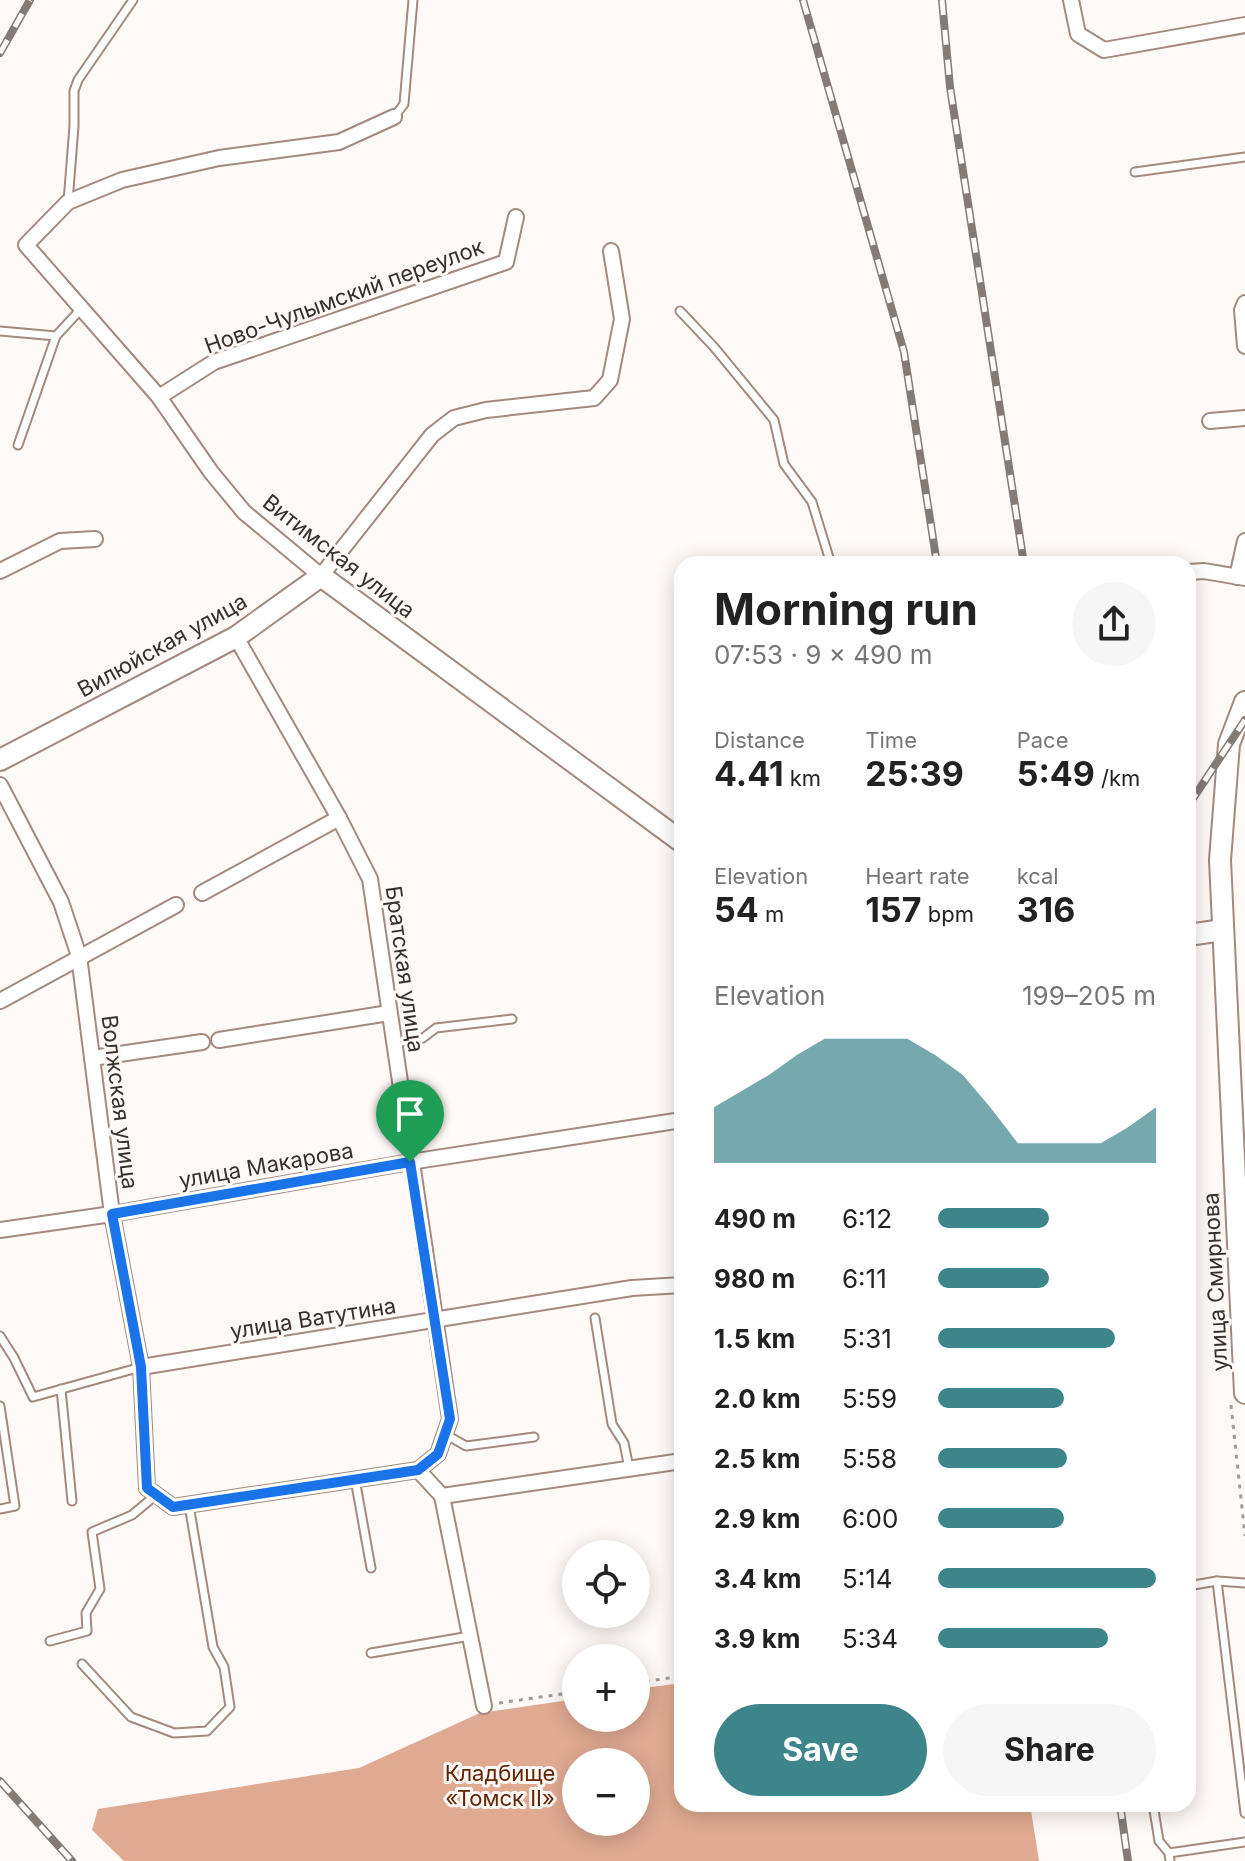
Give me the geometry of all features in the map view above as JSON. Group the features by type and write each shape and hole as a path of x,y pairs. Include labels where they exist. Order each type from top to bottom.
{"street":[{"path":"1071,0 1078,34 1104,50 1245,25"},
{"path":"68,202 122,180 219,158 339,142 394,117"},
{"name":"Витимская улица","path":"68,202 26,245 159,397 211,472 244,512 321,576 674,836"},
{"name":"Ново-Чулымский переулок","path":"159,397 214,362 506,262 516,217"},
{"name":"Вилюйская улица","path":"4,751 236,637 321,576 432,435 454,418 486,410 594,398 610,380 622,319 611,251"},
{"path":"1245,303 1242,310 1245,346"},
{"path":"1210,421 1245,418"},
{"path":"0,571 60,541 95,539"},
{"path":"1196,573 1241,577 1245,541"},
{"name":"Братская улица","path":"236,637 339,818 370,879 450,1419 445,1434"},
{"name":"улица Смирнова","path":"1245,702 1240,723 1229,744 1220,860 1230,1016 1245,1393"},
{"name":"Волжская улица","path":"0,785 61,902 79,958 112,1214 141,1367 152,1491"},
{"path":"202,893 339,818"},
{"path":"0,1001 176,905"},
{"path":"1196,934 1223,930"},
{"path":"219,1040 389,1013"},
{"path":"92,1058 202,1042"},
{"name":"улица Макарова","path":"0,1230 674,1121"},
{"name":"улица Ватутина","path":"141,1367 632,1288 674,1285"},
{"path":"152,1491 173,1507 418,1470 438,1454 445,1434"},
{"path":"442,1496 674,1462"},
{"path":"418,1470 442,1496 484,1706"}],"lane":[{"path":"68,202 74,91 78,80 133,0"},
{"path":"394,117 404,104 413,0"},
{"path":"1135,172 1245,157"},
{"path":"18,445 56,336 81,309"},
{"path":"680,311 774,420 784,464 812,502 829,556"},
{"path":"0,331 56,336"},
{"path":"393,1044 423,1038 436,1028 512,1019"},
{"path":"595,1318 612,1424 624,1443 629,1468"},
{"path":"0,1336 33,1397 141,1367"},
{"path":"61,1389 72,1501"},
{"path":"0,1406 15,1506 0,1509"},
{"path":"445,1434 466,1446 534,1437"},
{"path":"355,1479 371,1568"},
{"path":"50,1641 87,1631 86,1613 100,1589 92,1532 132,1515 152,1491"},
{"path":"82,1664 131,1717 174,1733 207,1731 230,1707 224,1667 213,1647 189,1505"},
{"path":"1196,1585 1217,1581 1245,1583"},
{"path":"1217,1581 1245,1813"},
{"path":"371,1653 470,1636"},
{"path":"1154,1812 1159,1841 1169,1857 1245,1842"}],"path":[{"path":"650,1681 674,1677"},
{"path":"484,1706 562,1694"}],"green space":[{"name":"Кладбище «Томск II»","path":"674,1684 674,1812 1031,1812 1039,1861 124,1861 92,1830 98,1809 359,1768 480,1713 562,1701 562,1732 650,1732 650,1687"}],"railway":[{"path":"0,53 30,0"},
{"path":"803,0 904,352 936,556"},
{"path":"942,0 950,87 1023,556"},
{"path":"1196,794 1245,720"},
{"path":"0,1781 72,1861"},
{"path":"1121,1812 1128,1861"}],"route":[{"path":"410,1162 450,1419 438,1454 418,1470 173,1507 147,1488 141,1367 112,1214 410,1162"}]}
